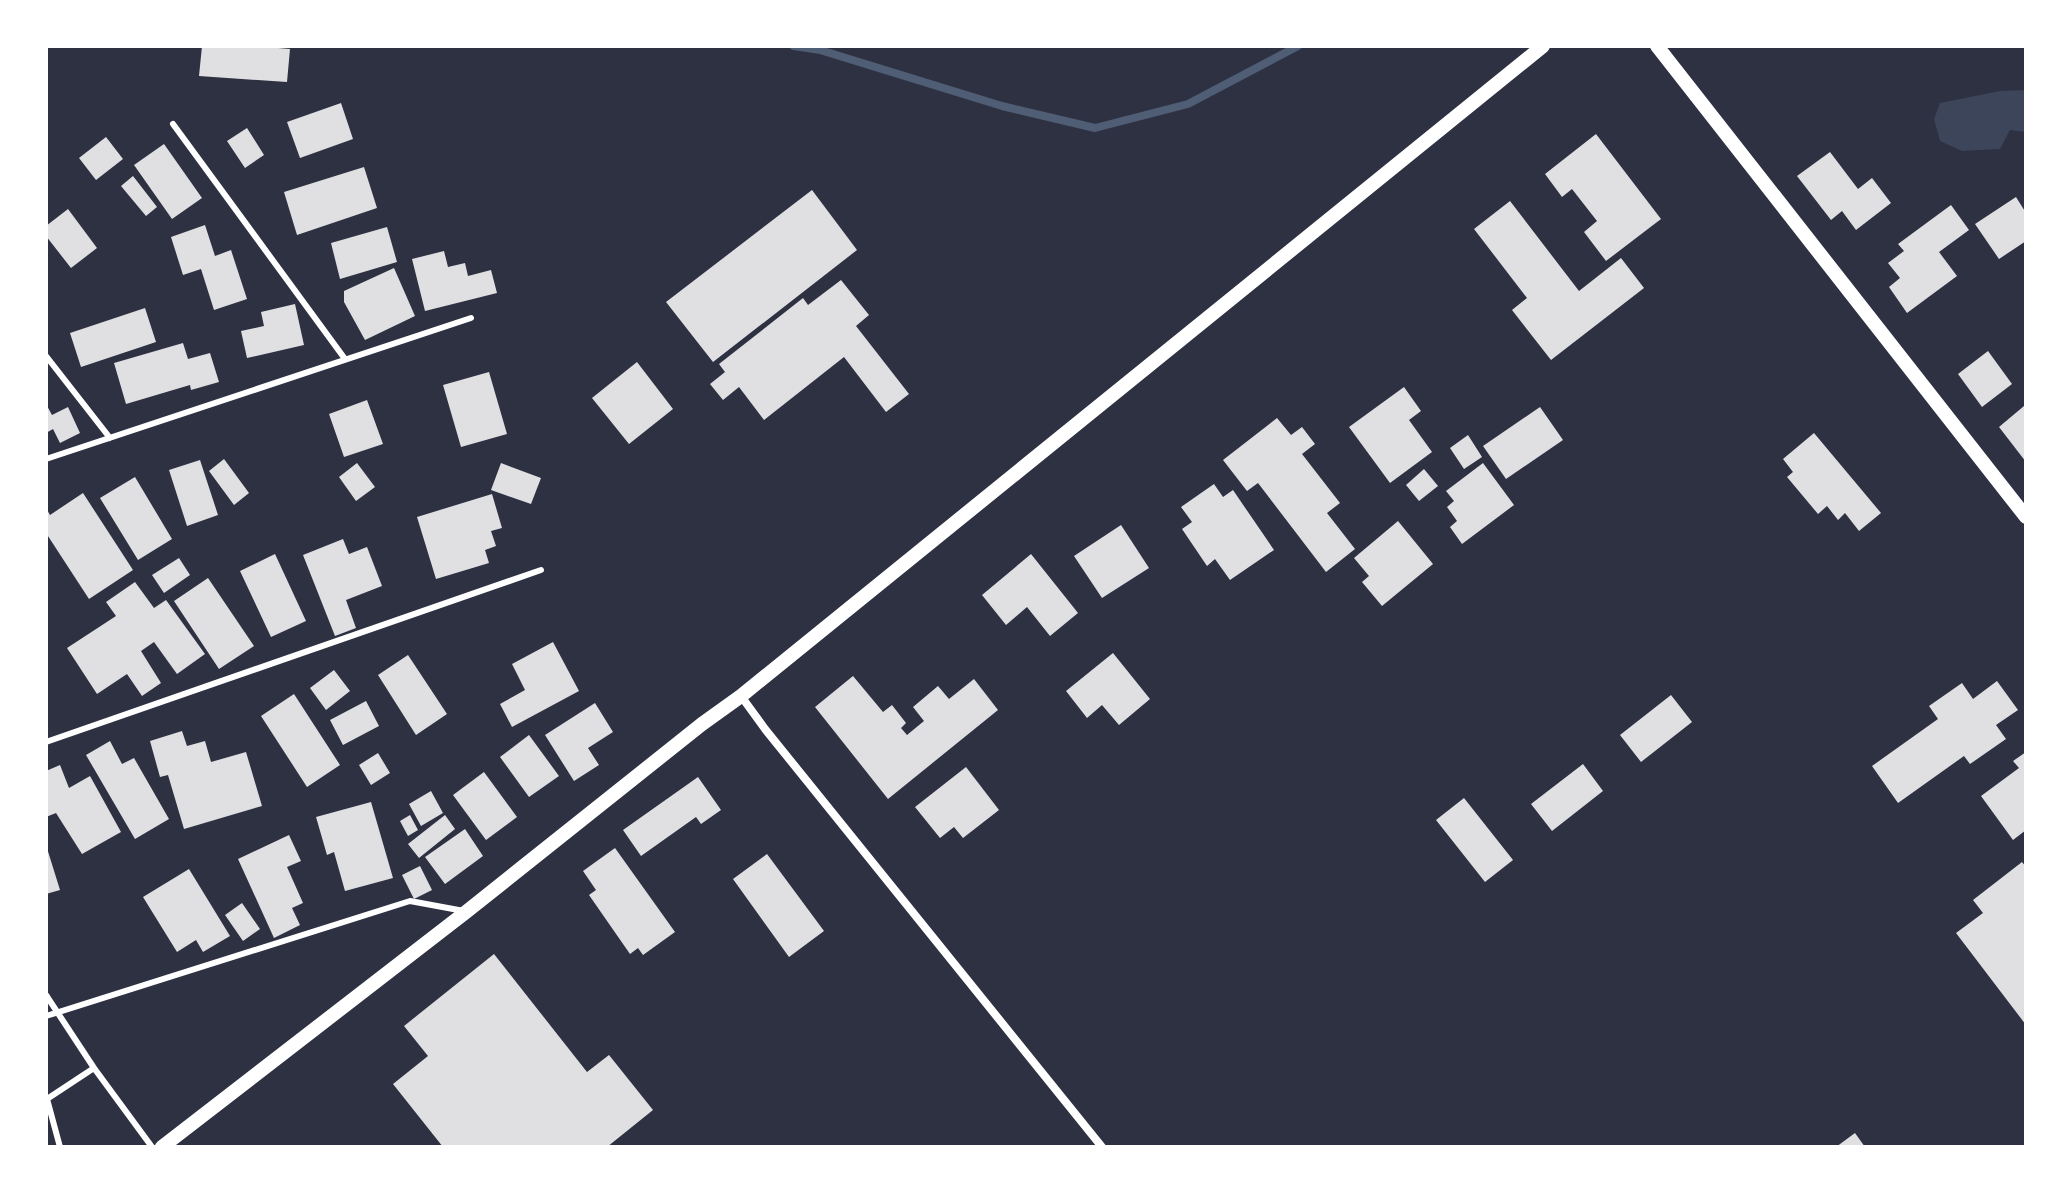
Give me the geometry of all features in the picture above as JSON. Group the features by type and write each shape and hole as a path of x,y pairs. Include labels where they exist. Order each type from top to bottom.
{"street":[{"path":"162,1147 741,696 1543,46"},
{"path":"1657,46 2026,517"},
{"path":"741,696 1102,1147"}],"lane":[{"path":"173,124 345,359"},
{"path":"46,459 471,318"},
{"path":"46,356 110,438"},
{"path":"46,742 541,570"},
{"path":"46,1016 410,901 466,912"},
{"path":"46,995 152,1147"},
{"path":"60,1147 47,1099 94,1068"}],"shaded area":[{"path":"2026,90 2026,132 2010,130 2000,149 1962,151 1940,141 1934,119 1940,103 2000,91"}],"building":[{"path":"202,46 290,49 287,82 199,76"},
{"path":"341,103 353,139 300,158 287,122"},
{"path":"247,128 264,155 245,168 227,141"},
{"path":"1596,134 1661,219 1606,261 1584,232 1597,221 1572,189 1562,197 1545,174"},
{"path":"106,137 123,159 96,180 79,158"},
{"path":"164,144 202,198 172,219 134,165"},
{"path":"1830,152 1858,189 1872,178 1891,203 1856,230 1842,211 1831,220 1797,176"},
{"path":"364,167 377,208 297,235 284,192"},
{"path":"133,176 157,207 146,216 121,186"},
{"path":"812,190 857,250 713,362 666,302"},
{"path":"2016,197 2026,213 2026,241 1999,259 1975,224"},
{"path":"1510,201 1579,291 1621,258 1644,288 1551,360 1512,310 1527,298 1474,229"},
{"path":"1951,205 1969,230 1939,252 1957,276 1907,313 1889,287 1900,278 1888,263 1904,251 1898,244"},
{"path":"68,209 97,248 71,268 46,236 46,226"},
{"path":"205,225 215,256 231,250 247,299 214,310 201,269 183,275 171,237"},
{"path":"387,227 397,262 340,279 331,243"},
{"path":"444,251 448,267 465,263 468,276 491,270 497,293 425,311 412,259"},
{"path":"394,268 415,316 365,340 344,302 344,291"},
{"path":"841,280 869,315 856,326 909,394 886,412 844,357 764,420 739,387 723,400 710,384 725,372 719,364 803,298 808,305"},
{"path":"295,304 304,345 247,358 241,331 264,326 261,312"},
{"path":"145,308 156,342 81,367 70,333"},
{"path":"183,343 188,359 210,353 219,382 191,390 190,385 126,404 114,363"},
{"path":"1988,351 2012,384 1982,407 1958,374"},
{"path":"637,362 673,409 629,444 592,398"},
{"path":"489,372 507,434 461,447 443,385"},
{"path":"1404,387 1421,411 1409,420 1432,452 1390,483 1349,427"},
{"path":"367,400 383,444 344,457 329,414"},
{"path":"46,404 52,415 68,407 80,433 60,443 53,429 46,433"},
{"path":"2024,406 2026,408 2026,462 1999,427"},
{"path":"1540,407 1563,440 1506,479 1483,446"},
{"path":"1277,418 1291,435 1302,427 1315,444 1302,454 1340,503 1327,513 1355,549 1326,572 1258,483 1247,491 1223,460"},
{"path":"1814,433 1881,513 1859,531 1845,513 1838,520 1827,506 1818,514 1787,477 1793,472 1783,459"},
{"path":"1468,435 1482,457 1464,469 1450,448"},
{"path":"224,459 249,493 234,505 209,471"},
{"path":"200,460 218,515 187,526 169,470"},
{"path":"357,463 375,487 356,501 339,477"},
{"path":"501,463 541,478 531,504 491,490"},
{"path":"1483,463 1514,505 1462,544 1450,527 1457,521 1447,507 1454,501 1446,491"},
{"path":"1424,469 1438,486 1419,501 1406,485"},
{"path":"135,477 172,539 138,560 100,498"},
{"path":"1214,484 1223,497 1233,490 1274,550 1230,580 1215,559 1207,566 1182,529 1192,522 1181,507"},
{"path":"83,493 133,570 89,599 46,533 46,508 50,515"},
{"path":"492,494 502,528 491,531 496,546 485,550 489,563 436,579 417,517"},
{"path":"1398,521 1433,564 1382,606 1362,582 1369,576 1354,558"},
{"path":"1121,525 1149,568 1102,598 1074,556"},
{"path":"343,539 349,554 367,547 382,586 346,600 356,628 335,636 303,555"},
{"path":"275,554 306,621 271,637 240,571"},
{"path":"1031,554 1078,613 1050,636 1027,607 1006,625 982,595"},
{"path":"179,558 190,575 164,593 152,575"},
{"path":"208,578 254,646 219,669 174,601"},
{"path":"135,582 154,608 166,600 205,654 177,674 154,642 141,651 161,683 142,696 127,674 97,694 67,648 116,616 106,602"},
{"path":"553,642 579,691 512,727 500,704 525,690 512,664"},
{"path":"1113,653 1150,699 1119,725 1102,705 1087,718 1066,691"},
{"path":"408,655 447,714 416,735 378,675"},
{"path":"334,670 350,691 326,710 310,688"},
{"path":"853,676 883,712 892,705 906,723 901,728 907,735 924,721 913,707 938,686 949,699 974,679 998,710 888,799 815,707"},
{"path":"1997,681 2018,710 1996,725 2006,739 1970,764 1964,756 1898,803 1872,766 1938,719 1929,706 1962,683 1973,699"},
{"path":"294,694 340,765 307,787 261,716"},
{"path":"1671,695 1692,722 1641,762 1620,735"},
{"path":"366,701 379,726 343,745 330,720"},
{"path":"595,703 613,732 588,748 599,765 574,781 545,735"},
{"path":"182,731 187,746 205,741 211,762 246,752 262,806 184,829 168,775 160,777 150,741"},
{"path":"529,735 559,776 529,797 500,757"},
{"path":"110,741 122,764 134,758 169,819 135,839 86,755"},
{"path":"2026,752 2026,830 2013,840 1981,796 2019,768 2013,761"},
{"path":"378,753 390,773 371,785 359,765"},
{"path":"1583,764 1603,791 1552,831 1531,804"},
{"path":"60,765 69,788 90,776 121,832 82,854 56,813 46,817 46,771"},
{"path":"966,767 999,810 963,838 954,827 940,838 915,807"},
{"path":"484,772 517,817 486,840 453,795"},
{"path":"698,777 721,810 701,824 696,817 641,856 623,830"},
{"path":"431,791 443,813 421,826 409,804"},
{"path":"1464,798 1513,860 1485,882 1436,820"},
{"path":"371,802 393,878 345,891 334,852 327,855 316,817"},
{"path":"410,815 418,830 408,836 400,821"},
{"path":"445,815 455,829 419,858 408,844"},
{"path":"465,829 483,856 445,884 425,857"},
{"path":"289,835 301,861 287,867 303,903 292,908 300,925 274,938 238,859"},
{"path":"46,845 60,890 46,894"},
{"path":"615,848 675,932 643,955 638,948 630,954 589,895 596,890 583,871"},
{"path":"767,854 824,931 789,957 733,879"},
{"path":"2022,862 2026,867 2026,1025 1956,933 1983,913 1973,900"},
{"path":"420,866 432,890 414,899 402,875"},
{"path":"189,869 230,936 203,952 196,940 177,952 143,897"},
{"path":"242,903 260,929 243,941 225,915"},
{"path":"494,954 587,1072 609,1055 653,1110 607,1147 443,1147 393,1084 428,1056 404,1026"},
{"path":"1855,1133 1865,1147 1836,1147"}],"waterway":[{"path":"794,46 820,50 1002,106 1095,128 1188,104 1298,46"}]}
